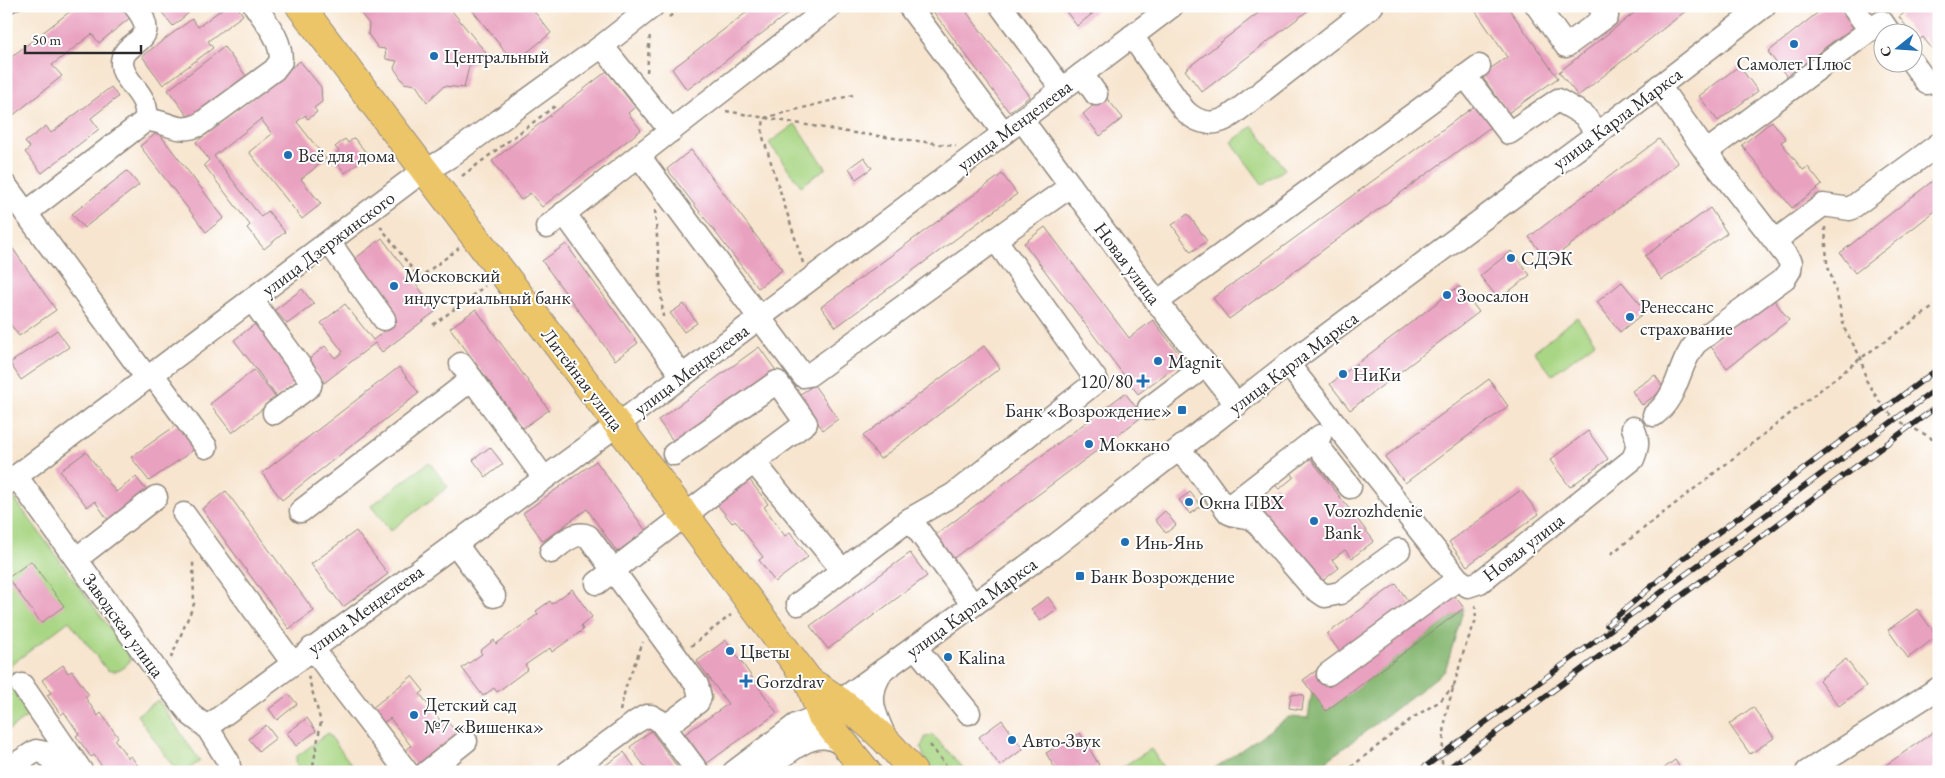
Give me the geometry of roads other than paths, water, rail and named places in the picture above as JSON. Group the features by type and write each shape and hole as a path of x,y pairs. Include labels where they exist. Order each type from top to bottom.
{"highway":[{"name":"Литейная улица","path":"300,6 831,708 849,749 867,772"},
{"name":"Литейная улица","path":"831,708 901,757"}],"street":[{"path":"135,6 143,17 146,26 145,33 122,58 122,66 145,105 146,120"},
{"path":"26,213 146,120 153,120 189,130 199,125 278,66 281,60 281,53 276,36 255,6"},
{"name":"улица Дзержинского","path":"11,480 425,171 448,157 602,46 653,6"},
{"path":"682,376 662,348 556,220 645,164 671,131 831,6"},
{"path":"909,6 1004,133"},
{"name":"улица Менделеева","path":"207,727 300,667 312,648 682,376 1172,6"},
{"path":"1132,36 1184,110 1191,117 1213,124 1225,120 1372,6"},
{"path":"1538,6 1566,46 1608,10"},
{"name":"улица Карла Маркса","path":"734,772 796,725 831,708 1052,548 1288,364 1597,134 1764,6"},
{"path":"1852,6 1872,24"},
{"path":"1007,8 1062,89"},
{"path":"1706,152 1872,37"},
{"path":"602,46 671,131"},
{"path":"1157,302 1472,71 1509,133 1558,100 1584,115 1597,134"},
{"path":"1919,72 1927,83"},
{"path":"1082,74 1096,94"},
{"path":"1654,415 1663,408 1671,396 1690,350 1696,343 1785,278 1790,270 1791,262 1776,240 1706,152 1660,86"},
{"name":"Новая улица","path":"1022,120 1236,405"},
{"path":"1776,240 1823,206 1850,209 1939,144"},
{"path":"645,164 803,376 809,375 1071,186"},
{"path":"6,186 150,377 206,447"},
{"path":"798,604 910,519 954,494 1098,381 995,239"},
{"path":"329,242 384,319"},
{"path":"252,300 311,381 310,386 274,413"},
{"name":"Новая улица","path":"1288,364 1463,582 1480,582 1633,459 1638,448 1638,437 1633,428"},
{"path":"1149,408 1206,365"},
{"path":"301,511 467,371 544,478"},
{"path":"781,387 798,371"},
{"path":"605,576 806,423 777,382 674,454"},
{"path":"1226,509 1317,439 1350,487"},
{"path":"1178,450 1196,468 1226,509 1235,516 1249,516 1255,521 1312,586 1326,596 1340,593 1399,550"},
{"path":"754,462 842,570"},
{"name":"Заводская улица","path":"11,480 76,559 191,715 207,727 228,761 230,772"},
{"path":"76,559 156,497"},
{"path":"184,514 300,667"},
{"path":"910,519 973,605"},
{"path":"551,552 570,539 583,534 588,536 605,576 651,623 697,685 700,697 694,706 665,727"},
{"path":"455,543 494,596"},
{"path":"1328,674 1463,582"},
{"path":"914,647 969,714"},
{"path":"312,648 407,772"},
{"path":"883,670 876,680 872,692 876,719 901,757"},
{"path":"22,685 82,772"},
{"path":"1806,772 1938,690"},
{"name":"улица Карла Маркса","path":"764,772 805,742 831,708"},
{"path":"568,772 646,716 655,717 665,727 698,772"},
{"name":"улица Карла Маркса","path":"805,742 819,737 833,739 849,749"},
{"path":"426,772 466,741"},
{"path":"6,770 36,751 46,753 61,772"}],"railway":[{"path":"6,13 19,6"},
{"path":"1607,625 1684,558 1939,368"},
{"path":"1418,772 1939,387"},
{"path":"1443,772 1939,405"}],"place":[{"name":"Самолет Плюс","path":"1794,44"},
{"name":"Центральный","path":"434,56"},
{"name":"Всё для дома","path":"288,155"},
{"name":"СДЭК","path":"1511,258"},
{"name":"Московский индустриальный банк","path":"394,286"},
{"name":"Зоосалон","path":"1447,295"},
{"name":"Ренессанс страхование","path":"1630,317"},
{"name":"Magnit","path":"1158,361"},
{"name":"НиКи","path":"1343,374"},
{"name":"120/80","path":"1143,381"},
{"name":"Банк «Возрождение»","path":"1182,410"},
{"name":"Моккано","path":"1089,444"},
{"name":"Окна ПВХ","path":"1189,502"},
{"name":"Vozrozhdenie Bank","path":"1314,521"},
{"name":"Инь-Янь","path":"1125,542"},
{"name":"Банк Возрождение","path":"1080,576"},
{"name":"Цветы","path":"730,651"},
{"name":"Kalina","path":"948,657"},
{"name":"Gorzdrav","path":"746,681"},
{"name":"Детский сад №7 «Вишенка»","path":"414,715"},
{"name":"Авто-Звук","path":"1012,740"}]}
